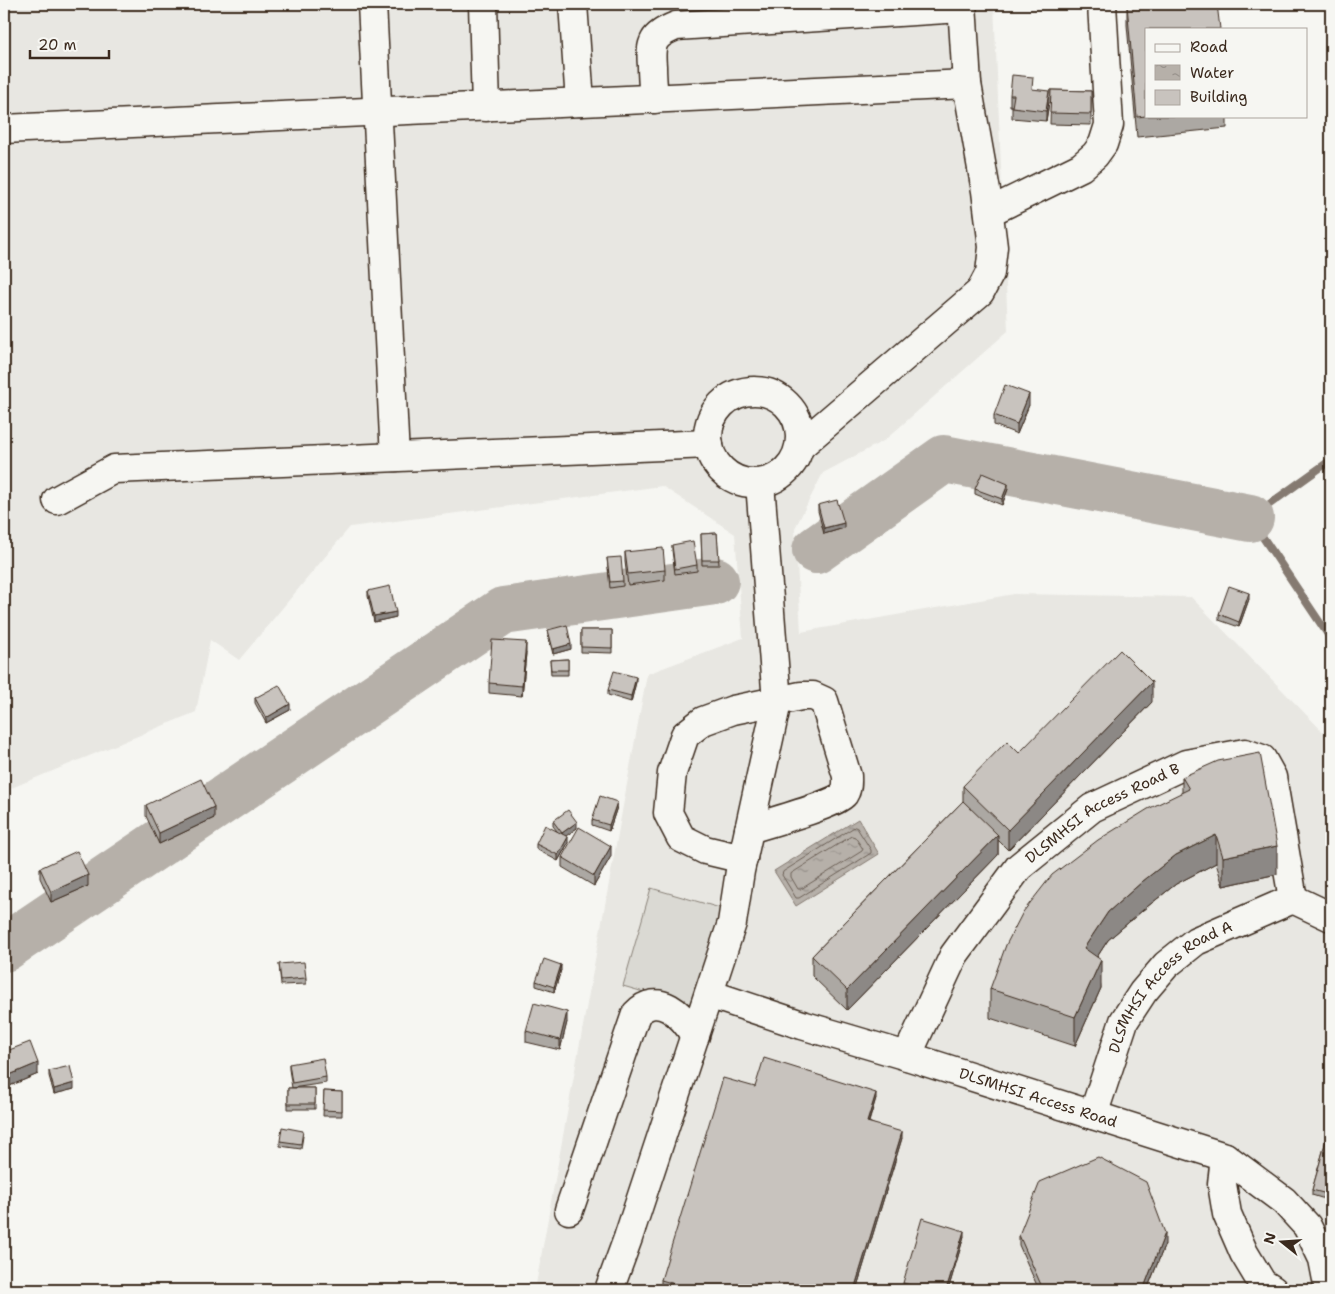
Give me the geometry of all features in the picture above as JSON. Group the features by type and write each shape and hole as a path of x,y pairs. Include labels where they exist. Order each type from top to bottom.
{"street":[{"path":"372,4 395,457"},
{"path":"483,4 486,107"},
{"path":"573,4 580,102"},
{"path":"989,212 1081,167 1095,155 1103,144 1109,125 1102,4"},
{"path":"654,99 651,50 655,40 664,31 676,26 962,6 966,84 989,212 993,248 990,273 980,292 800,446"},
{"path":"4,129 966,84"},
{"path":"748,390 763,391 776,396 788,405 796,417 800,431 800,446 794,460 786,470 774,478 760,482 746,482 727,474 713,458 709,444 709,429 713,416 722,404 734,395 748,390"},
{"path":"57,500 114,469 709,444"},
{"path":"610,1290 732,923 749,829 777,702 760,482"},
{"path":"743,859 705,850 681,838 668,813 672,773 685,735 703,721 733,710 801,696 813,696 824,701 847,776 848,787 844,796 829,804 749,829"},
{"name":"DLSMHSI Access Road B","path":"907,1056 954,955 1019,868 1092,808 1186,764 1245,752 1262,759 1272,777 1292,899"},
{"path":"1292,899 1331,917"},
{"name":"DLSMHSI Access Road A","path":"1093,1115 1124,1021 1142,992 1166,965 1196,941 1292,899"},
{"name":"DLSMHSI Access Road","path":"709,994 802,1025 907,1056 1225,1157 1284,1201 1307,1226 1323,1259 1329,1290"},
{"path":"569,1210 636,1014 642,1007 654,1003 672,1009 688,1024 695,1036"},
{"path":"1225,1157 1222,1184 1226,1214 1263,1288"}],"shaded area":[{"path":"4,4 994,4 1008,331 885,440 823,473 795,528 801,632 1014,594 1191,597 1331,740 1331,1290 535,1290 647,674 743,638 735,534 662,486 350,527 239,660 210,640 196,712 4,791"},
{"path":"651,888 727,910 699,1008 623,986"}],"water":[{"path":"858,819 879,854 796,906 774,871"}],"building":[{"path":"1217,4 1220,28 1145,28 1145,116 1137,117 1127,5"},
{"path":"1012,75 1033,77 1032,89 1049,91 1046,111 1012,107 1014,95 1010,95"},
{"path":"1051,90 1091,91 1091,114 1050,113"},
{"path":"1005,385 1029,394 1017,424 994,415"},
{"path":"982,473 1008,484 1002,499 975,489"},
{"path":"837,500 844,523 824,528 818,505"},
{"path":"717,533 719,560 702,560 701,534"},
{"path":"693,541 697,565 675,569 672,545"},
{"path":"663,548 665,570 628,574 625,552"},
{"path":"621,557 623,581 610,582 607,558"},
{"path":"390,586 396,612 374,616 368,591"},
{"path":"1229,586 1249,593 1239,622 1219,614"},
{"path":"567,625 571,644 553,649 548,630"},
{"path":"581,630 612,630 612,648 581,647"},
{"path":"492,640 526,642 522,686 489,683"},
{"path":"1120,650 1152,682 1008,830 963,786 1007,741 1019,753"},
{"path":"568,659 568,670 551,670 550,660"},
{"path":"614,671 636,677 631,696 608,690"},
{"path":"279,685 290,704 266,718 255,698"},
{"path":"1260,753 1277,846 1223,857 1216,835 1176,855 1143,881 1108,912 1084,948 1101,960 1075,1017 990,989 1006,945 1023,912 1052,875 1098,840 1148,809 1189,789 1182,777 1218,761"},
{"path":"201,779 214,807 159,833 146,805"},
{"path":"600,796 617,802 609,825 592,820"},
{"path":"963,801 998,835 847,990 812,956"},
{"path":"568,810 577,822 562,833 553,821"},
{"path":"545,825 568,837 558,855 536,844"},
{"path":"579,827 611,846 594,876 562,857"},
{"path":"77,851 88,875 51,892 40,868"},
{"path":"544,959 561,965 554,987 536,981"},
{"path":"304,962 306,978 281,980 279,964"},
{"path":"534,1003 567,1012 560,1040 526,1031"},
{"path":"30,1042 38,1063 7,1076 4,1068 4,1052"},
{"path":"323,1058 326,1077 292,1083 289,1064"},
{"path":"764,1058 876,1093 867,1122 902,1132 854,1290 696,1290 661,1280 723,1078 755,1087"},
{"path":"70,1066 74,1083 54,1089 49,1071"},
{"path":"288,1088 315,1088 315,1104 288,1104"},
{"path":"324,1091 342,1092 342,1111 323,1110"},
{"path":"1331,1123 1331,1195 1312,1190"},
{"path":"282,1127 303,1131 301,1144 280,1141"},
{"path":"1098,1157 1146,1182 1165,1233 1145,1285 1147,1290 1050,1290 1042,1287 1019,1235 1040,1182"},
{"path":"922,1218 964,1231 946,1290 928,1290 903,1283"}],"waterway":[{"path":"816,550 944,459 1250,518"},
{"path":"1331,460 1250,518 1331,639"},
{"path":"4,948 503,611 715,581"}]}
